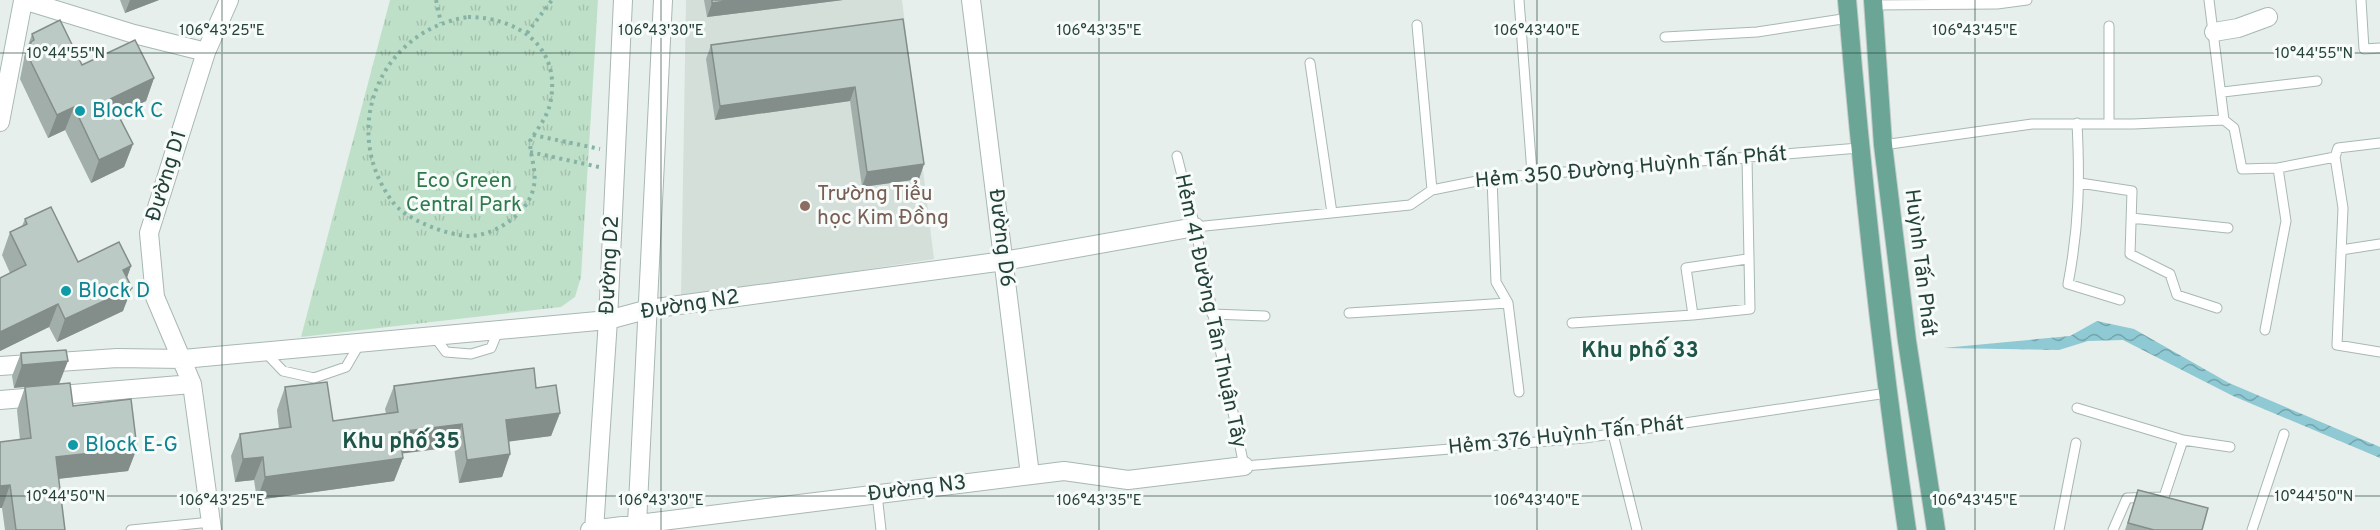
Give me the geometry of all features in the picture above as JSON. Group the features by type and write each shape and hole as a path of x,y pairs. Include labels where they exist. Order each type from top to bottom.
{"main road":[{"name":"Huỳnh Tấn Phát","path":"1873,3 1883,145 1907,341 1936,530"},
{"path":"1848,9 1859,148 1887,393 1907,530"},
{"path":"1859,148 1883,145"}],"street":[{"name":"Đường D1","path":"211,526 192,384 155,297 149,233 206,52 229,0"},
{"name":"Đường D2","path":"592,530 608,320 622,0"},
{"name":"Đường D2","path":"637,524 663,0"},
{"name":"Đường D6","path":"971,0 1030,475"},
{"path":"0,122 23,1 134,34 206,52"},
{"path":"2214,32 2238,28 2268,18"},
{"name":"Đường N2","path":"0,366 117,358 183,359 608,320 649,309 1004,261 1195,227"},
{"path":"117,358 119,390"},
{"path":"0,400 192,384"},
{"name":"Đường N3","path":"592,530 1064,471 1128,480 1244,466"}],"lane":[{"path":"1519,0 1532,173"},
{"path":"1873,3 1997,4 2028,0"},
{"path":"2209,0 2223,92 2224,120"},
{"path":"2361,0 2364,49 2380,48"},
{"path":"1665,37 1757,33 1848,9"},
{"path":"1417,24 1432,190"},
{"path":"2109,26 2109,122"},
{"path":"1310,63 1332,213"},
{"path":"2223,92 2317,81"},
{"path":"1883,145 2032,124 2109,122 2133,124 2224,120 2234,128 2242,169 2278,168 2335,157"},
{"path":"2077,123 2080,183 2078,234 2068,284 2120,300"},
{"path":"2380,143 2338,148 2335,157 2343,208 2337,345 2380,352"},
{"name":"Hẻm 350 Đường Huỳnh Tấn Phát","path":"1195,227 1410,205 1432,190 1532,173 1859,148"},
{"name":"Hẻm 41 Đường Tân Thuận Tây","path":"1177,156 1195,227 1244,466"},
{"path":"1572,323 1750,309 1747,259 1747,158"},
{"path":"2265,330 2286,221 2278,168"},
{"path":"1492,178 1496,282 1508,303 1519,392"},
{"path":"2080,183 2132,191 2130,254 2170,274 2177,295 2217,308"},
{"path":"2131,218 2228,228"},
{"path":"2341,250 2380,244"},
{"path":"1693,315 1686,268 1747,259"},
{"path":"1348,313 1508,303"},
{"path":"1212,314 1265,316"},
{"path":"265,351 283,371 314,378 346,367 360,343"},
{"name":"Hẻm 376 Huỳnh Tấn Phát","path":"1244,466 1613,434 1887,393"},
{"path":"2077,408 2183,440 2230,447"},
{"path":"1613,434 1637,530"},
{"path":"2252,530 2284,434"},
{"path":"2113,530 2127,498 2164,497 2183,440"},
{"path":"2059,530 2076,443"},
{"path":"877,494 881,530"},
{"path":"131,530 211,526"}],"path":[{"path":"436,0 441,23"},
{"path":"527,33 552,0"},
{"path":"468,17 491,17 510,23 527,33 541,49 550,67 552,86 551,101 530,141 530,152 534,165 533,191 519,213 503,226 470,236 438,229 411,218 393,203 378,178 372,157 372,107 378,79 397,52 426,29 441,23 468,17"},
{"path":"533,135 615,161"},
{"path":"530,152 615,161"}],"shaded area":[{"name":"Trường Tiểu học Kim Đồng","path":"686,0 902,0 934,259 681,298"}],"green space":[{"name":"Eco Green Central Park","path":"390,0 598,0 581,277 575,297 561,307 301,337"}],"water":[{"path":"2097,321 2134,329 2229,383 2380,447 2380,458 2233,396 2123,340 2088,341 2059,350 1943,348 2070,336"}],"building":[{"path":"712,0 734,0 712,3"},
{"path":"903,19 924,164 867,172 855,87 720,106 711,45"},
{"path":"60,20 82,65 135,40 154,78 110,99 133,144 99,160 74,107 57,115 28,56 31,42 34,40 32,34"},
{"name":"Block D","path":"51,207 78,262 119,242 131,266 123,270 132,288 65,319 58,304 0,332 0,278 26,265 10,232 27,224 25,219"},
{"path":"66,350 68,361 22,365 21,353"},
{"path":"534,368 536,388 556,385 560,413 506,420 510,454 467,460 462,424 399,432 403,458 265,477 263,457 243,459 240,434 291,427 285,387 327,382 333,421 398,412 394,386"},
{"name":"Block E-G","path":"70,383 73,406 131,399 137,448 56,457 65,530 16,530 10,485 0,486 0,442 31,438 25,387"},
{"path":"2138,490 2208,508 2202,530 2154,530 2128,523"}],"place":[{"name":"Block C","path":"80,111"},
{"name":"Trường Tiểu học Kim Đồng","path":"805,206"},
{"name":"Block D","path":"66,291"},
{"name":"Block E-G","path":"73,445"}],"district":[{"name":"Khu phố 33","path":"1640,351"},
{"name":"Khu phố 35","path":"401,442"}]}
